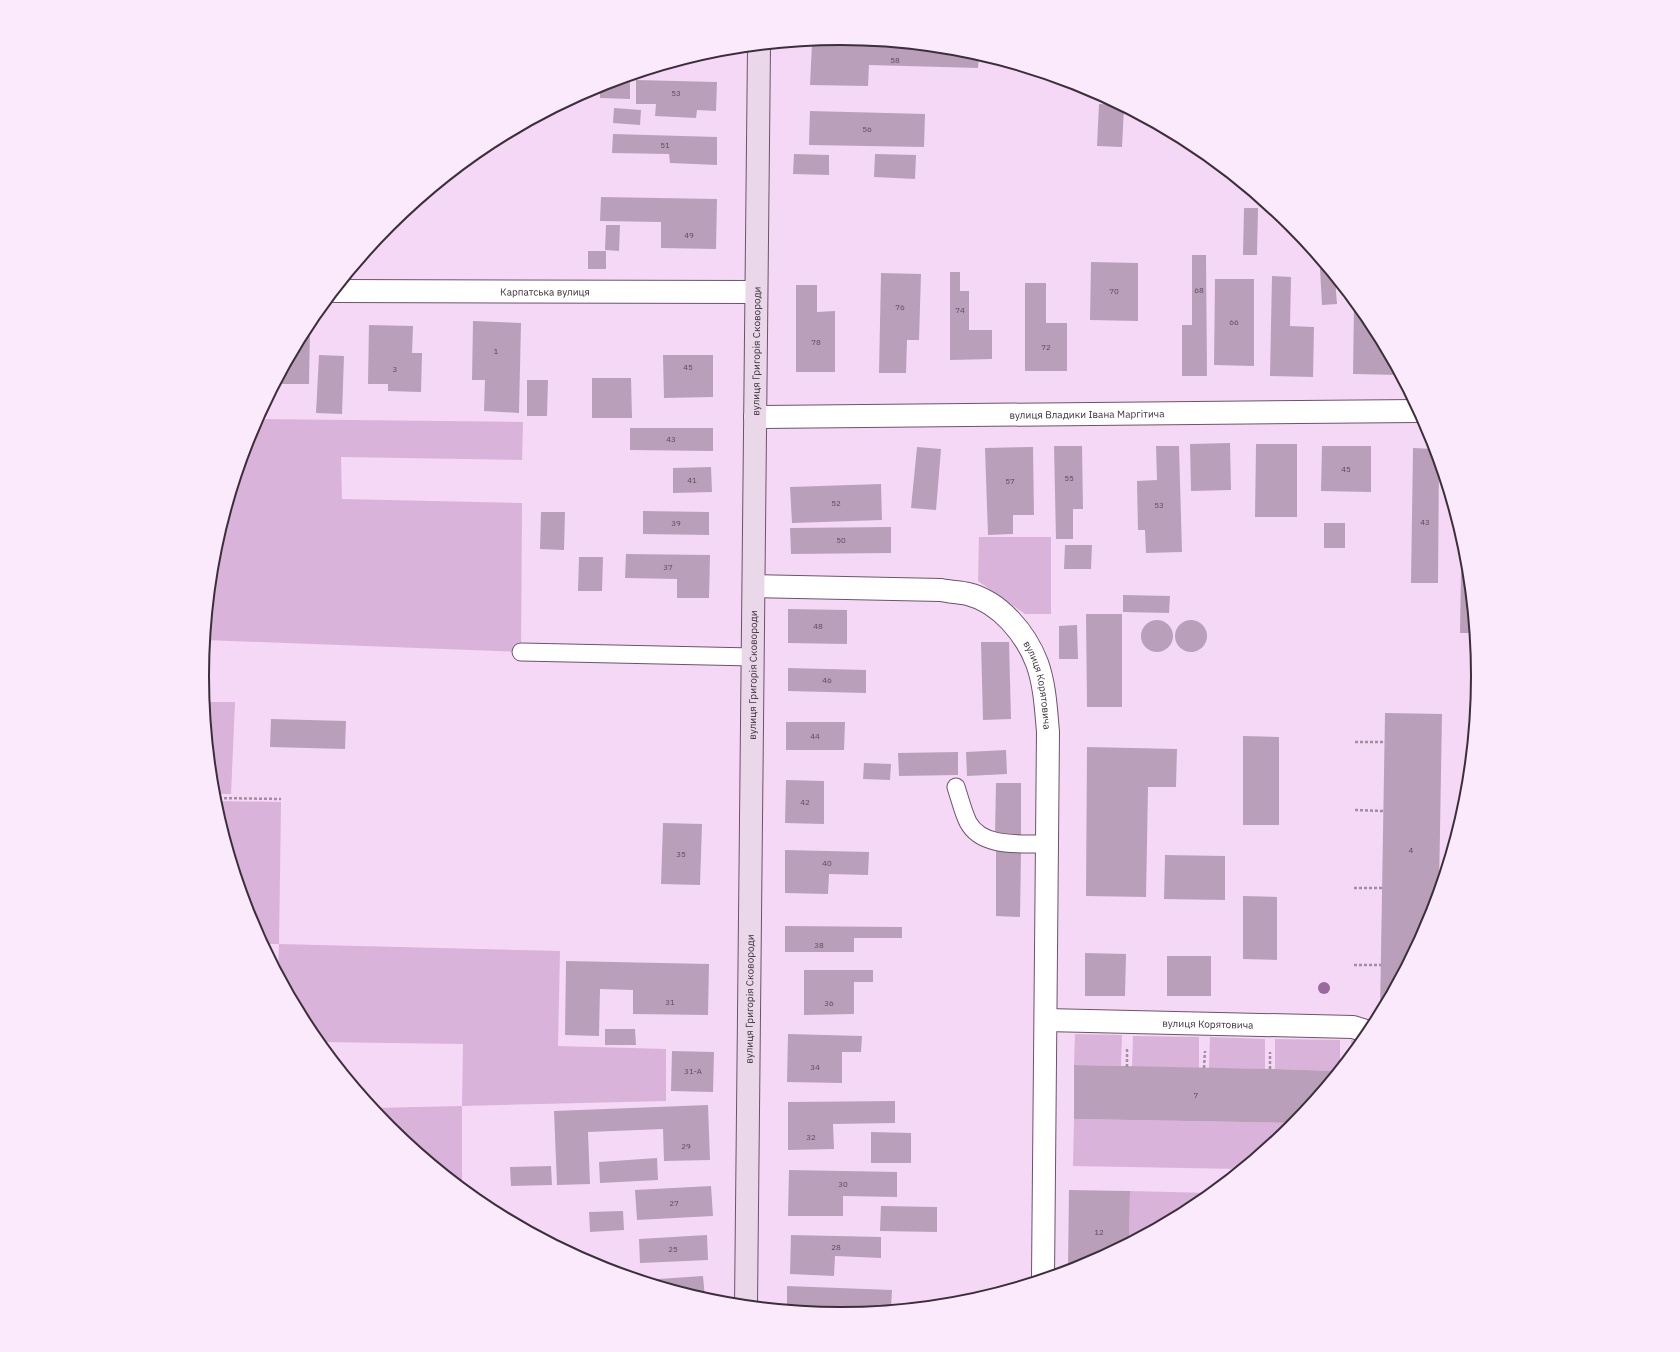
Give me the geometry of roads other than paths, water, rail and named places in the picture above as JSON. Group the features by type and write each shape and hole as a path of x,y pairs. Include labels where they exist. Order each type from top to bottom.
{"main road":[{"name":"вулиця Григорія Сковороди","path":"746,1300 756,292 760,50"}],"street":[{"name":"Карпатська вулиця","path":"340,291 756,292"},
{"name":"вулиця Владики Івана Маргітича","path":"755,417 1412,410"},
{"name":"вулиця Корятовича","path":"754,586 941,590 969,594 990,604 1007,617 1024,638 1037,663 1044,690 1048,732 1043,1274"},
{"name":"вулиця Корятовича","path":"1046,1020 1353,1027 1363,1030"}],"lane":[{"path":"521,652 753,657"},
{"path":"956,787 968,823 976,832 990,840 1000,843 1047,844"}]}
